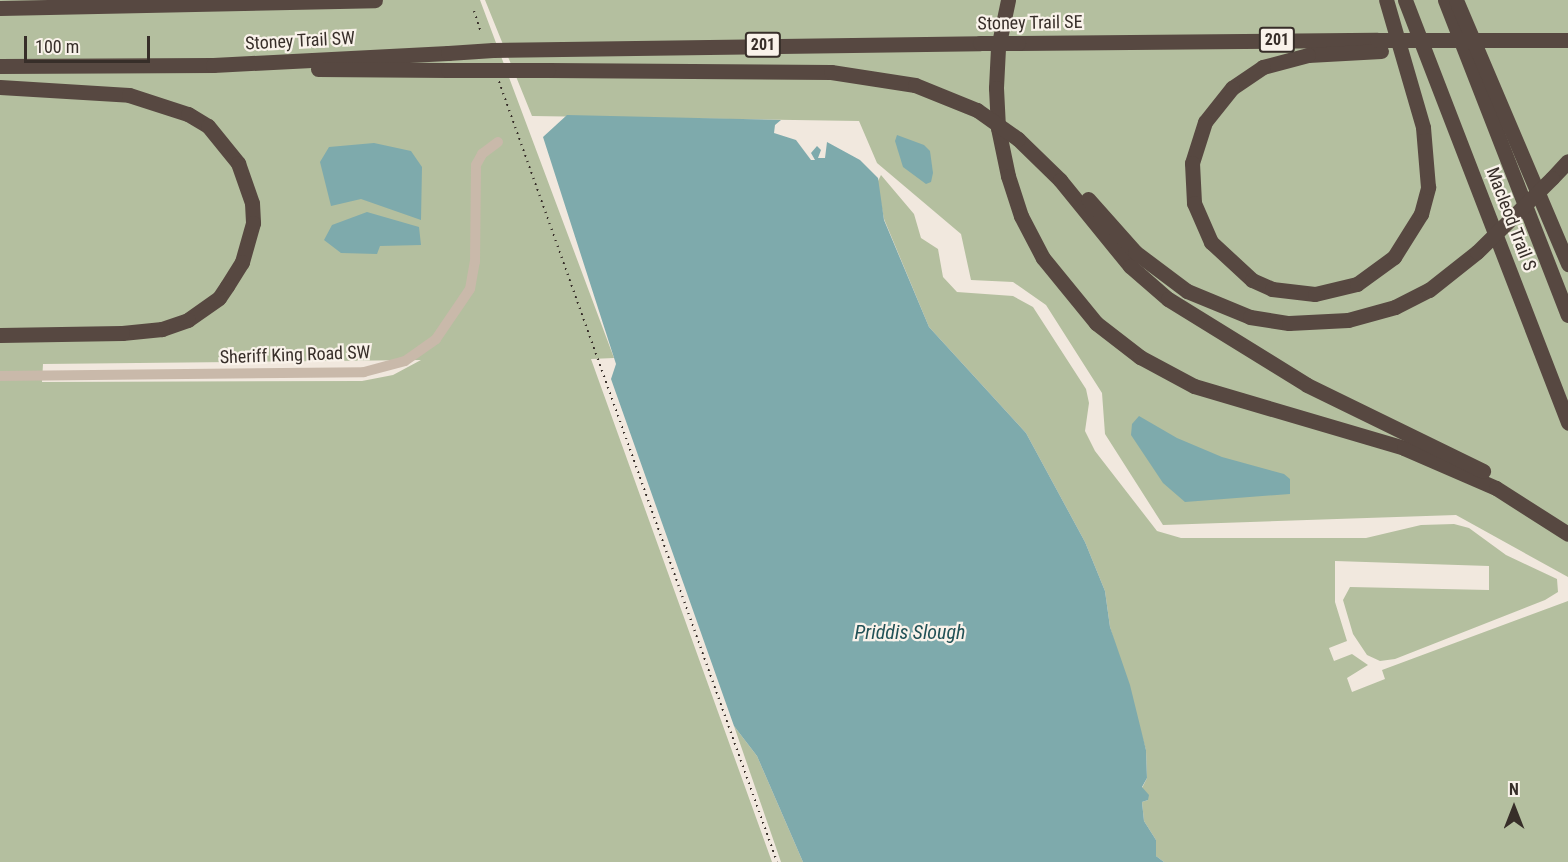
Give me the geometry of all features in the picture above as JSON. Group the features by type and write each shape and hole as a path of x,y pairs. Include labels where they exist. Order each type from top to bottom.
{"highway":[{"name":"Stoney Trail SW","path":"0,8 375,0"},
{"path":"1008,0 996,78 998,128 1005,167 1021,216 1043,258 1096,323 1140,357 1194,386 1416,453 1496,488 1568,534"},
{"path":"1379,46 1308,55 1263,67 1232,87 1205,122 1192,163 1194,203 1211,242 1252,280 1272,289 1315,294 1357,284 1394,257 1421,214 1428,187 1423,128 1386,0"},
{"name":"Macleod Trail S","path":"1405,0 1418,28 1568,423"},
{"name":"Macleod Trail S","path":"1445,0 1568,315"},
{"path":"1456,0 1568,264"},
{"name":"Stoney Trail SE","path":"493,50 546,47 980,43 1379,46 1469,40 1568,40"},
{"name":"Stoney Trail SW","path":"0,66 213,65 493,50"},
{"path":"213,65 448,70 831,72 909,83 977,110 1023,143 1065,175 1135,252 1187,291 1250,317 1322,324 1380,312 1429,290 1477,252 1568,161"},
{"path":"0,87 129,95 188,114 226,144 238,163 252,203 251,236 242,262 219,298 188,320 162,329 0,335"},
{"path":"1023,143 1130,266 1168,299 1307,385 1507,484 1568,534"},
{"path":"0,330 34,335"}],"street":[{"name":"Sheriff King Road SW","path":"0,376 364,372 405,361 436,339 470,289 475,262 476,165 482,154 498,142"}],"green space":[{"path":"0,0 480,0 614,358 591,359 772,862 0,862","holes":["421,360 393,375 362,381 42,382 43,364"]},
{"path":"485,0 1568,0 1568,577 1456,515 1163,525 1105,434 1102,393 1046,305 1013,282 971,280 961,234 877,163 859,121 532,116"},
{"path":"881,175 914,214 921,238 938,249 943,277 957,292 1013,296 1033,307 1086,389 1089,403 1085,431 1095,451 1157,531 1181,538 1366,538 1421,525 1454,524 1469,528 1506,555 1557,579 1558,592 1545,600 1395,659 1380,661 1367,655 1353,634 1343,600 1350,587 1489,590 1489,566 1335,561 1335,602 1347,641 1329,648 1334,661 1352,654 1368,665 1347,678 1352,692 1385,679 1382,670 1568,601 1568,862 1164,862 1156,856 1156,840 1144,821 1142,802 1148,800 1142,788 1147,778 1146,750 1110,627 1105,591 1085,542 1026,433 929,327 884,219 877,183"},
{"path":"734,726 757,756 803,862 781,862"}],"water":[{"name":"Priddis Slough","path":"567,115 781,120 775,125 774,133 796,140 811,160 815,160 811,153 817,146 821,150 818,158 825,158 827,142 860,160 878,178 884,220 929,327 1026,433 1085,542 1105,591 1110,627 1130,685 1146,750 1147,778 1142,787 1149,795 1148,800 1142,802 1144,821 1156,840 1156,856 1164,862 803,862 757,756 734,726 611,379 616,364 543,137"},
{"path":"897,135 924,145 930,151 933,173 931,182 926,184 903,167 895,141"},
{"path":"374,143 411,151 422,167 421,220 361,199 331,206 320,162 329,147"},
{"path":"367,212 419,227 421,245 380,246 377,254 341,253 324,240 332,225"},
{"path":"1139,416 1177,438 1222,457 1284,474 1290,479 1290,494 1185,502 1163,483 1131,435 1132,424"}],"railway":[{"path":"474,11 481,32"},
{"path":"497,76 777,862"}]}
